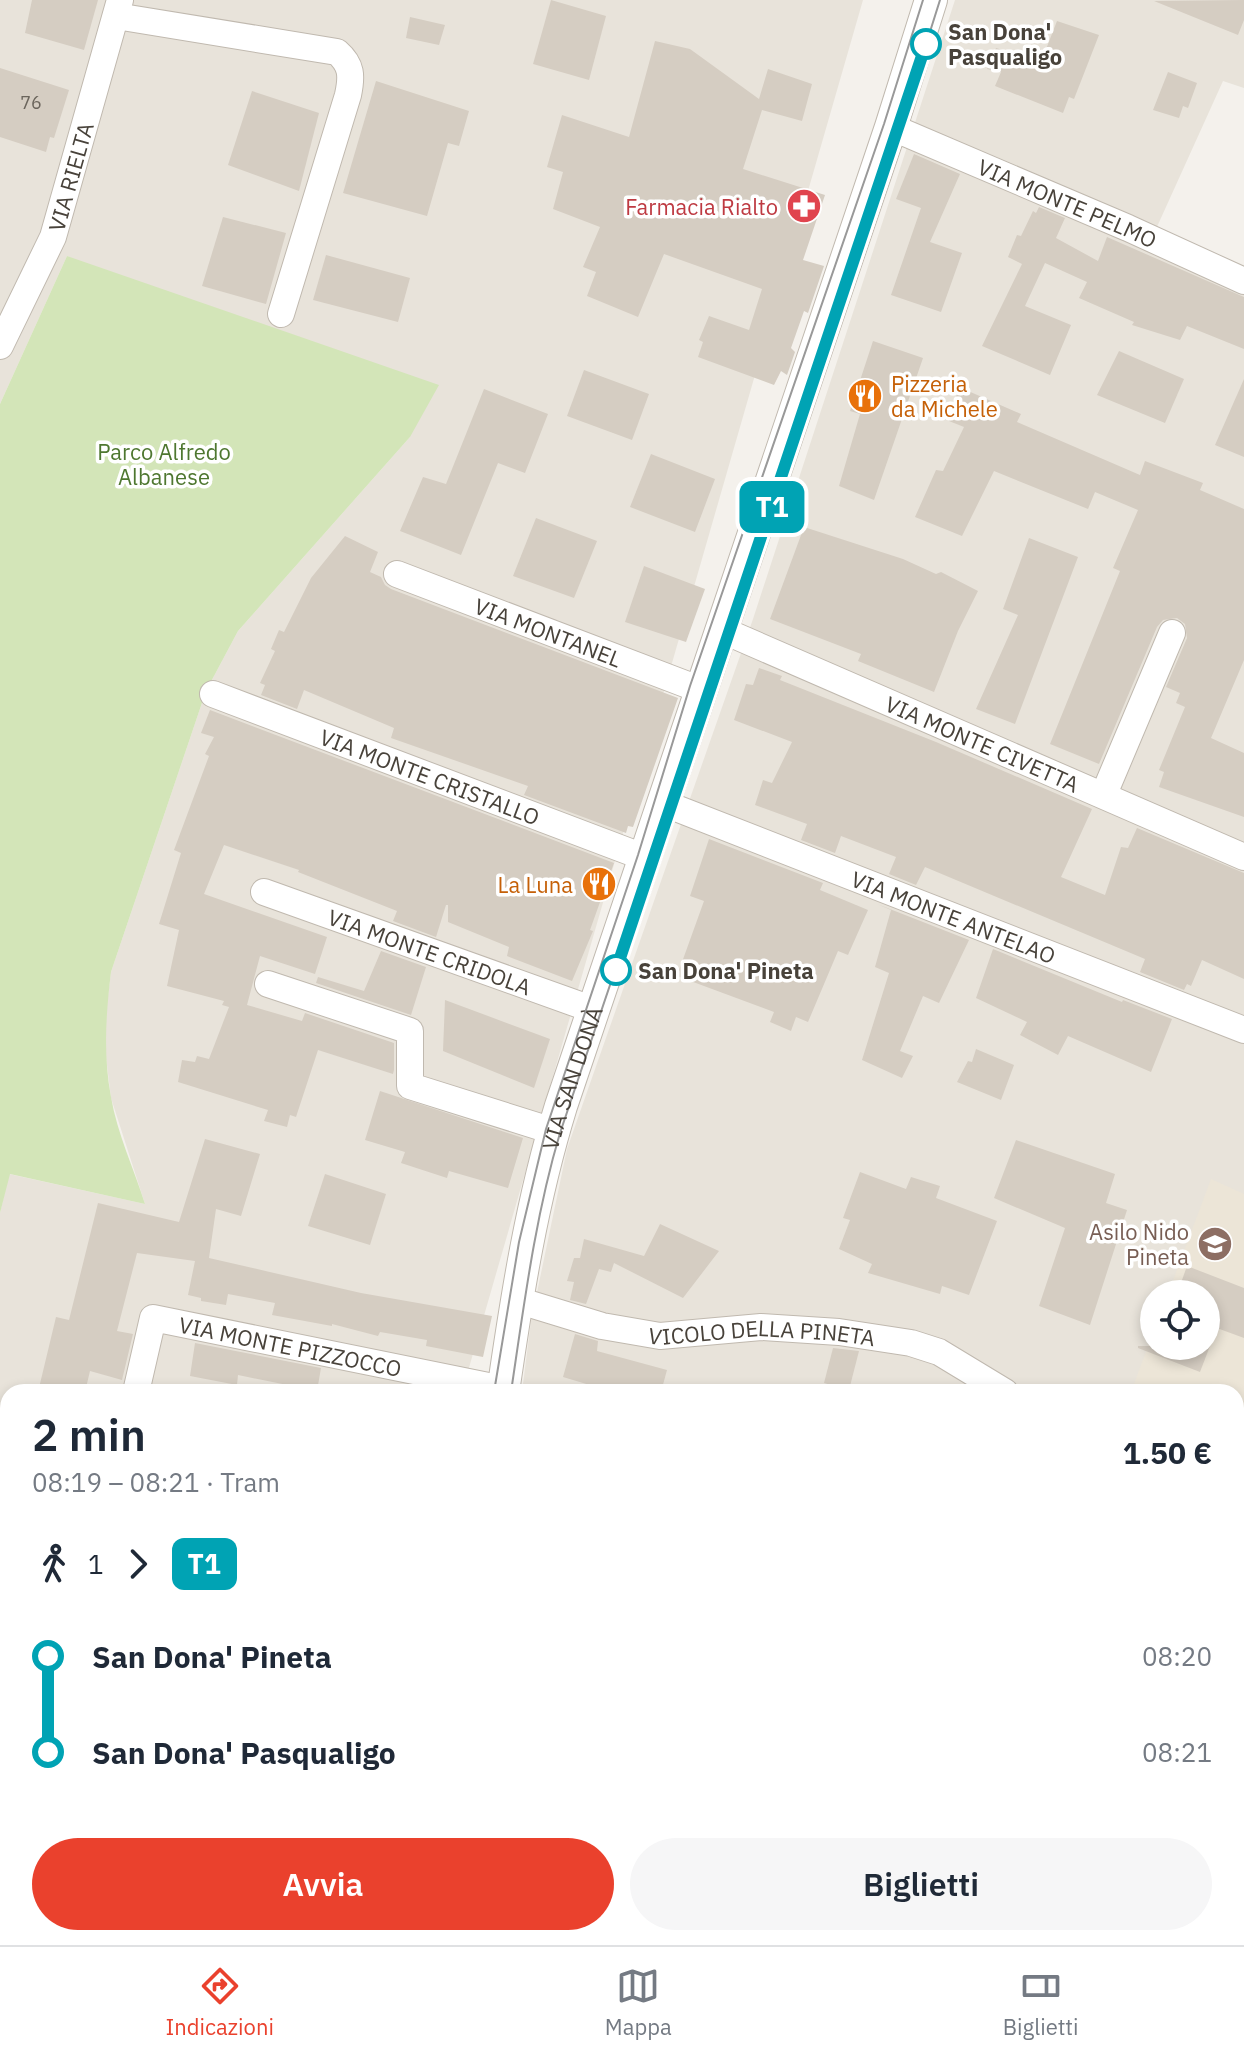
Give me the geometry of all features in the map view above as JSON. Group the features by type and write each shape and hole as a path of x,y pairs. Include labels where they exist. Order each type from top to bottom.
{"street":[{"name":"VIA SAN DONÀ","path":"504,1384 533,1208 553,1131 931,0"},
{"path":"118,8 337,52 346,59 352,75 348,95 281,314"},
{"name":"VIA RIELTA","path":"0,346 53,237 118,8"},
{"name":"VIA MONTE PELMO","path":"891,127 1244,281"},
{"name":"VIA MONTANEL","path":"397,574 701,690"},
{"name":"VIA MONTE CIVETTA","path":"722,630 1244,857"},
{"path":"1104,794 1172,633"},
{"name":"VIA MONTE CRISTALLO","path":"213,694 646,858"},
{"name":"VIA MONTE ANTELAO","path":"663,803 1244,1030"},
{"name":"VIA MONTE CRIDOLA","path":"264,892 594,1010"},
{"path":"268,984 410,1031 410,1086 553,1131"},
{"name":"VICOLO DELLA PINETA","path":"517,1300 602,1326 660,1336 761,1327 888,1339 939,1352 991,1384"},
{"name":"VIA MONTE PIZZOCCO","path":"138,1384 153,1318 469,1384"}],"shaded area":[{"path":"0,0 863,0 464,1384 0,1384 0,1213 9,1174 145,1204 111,1098 106,1057 106,1011 111,972 206,691 238,631 410,437 67,256 0,404"},
{"path":"955,0 1244,0 1244,88 1223,81 1156,229 1244,269 1244,1384 523,1384 531,1321 567,1149 753,619"},
{"name":"Asilo Nido Pineta","path":"1211,1179 1244,1194 1244,1384 1134,1384 1143,1360 1220,1360 1220,1280 1173,1280"}],"green space":[{"name":"Parco Alfredo Albanese","path":"67,256 439,385 410,437 238,631 206,691 111,972 106,1034 108,1081 117,1124 145,1204 10,1174 0,1213 0,404"}],"building":[{"path":"32,0 98,0 84,50 25,33"},
{"path":"551,0 606,16 589,80 533,64"},
{"path":"1244,0 1244,20 1238,35 1154,1"},
{"path":"410,17 445,25 439,45 406,38"},
{"path":"1057,21 1099,35 1074,99 1069,97 1063,113 995,86 1001,72 987,69 996,48 1041,62"},
{"path":"655,41 690,49 759,99 768,69 812,84 802,121 762,110 743,169 825,195 803,260 824,266 808,313 804,311 791,348 795,352 787,375 781,371 774,385 698,357 703,342 699,340 709,316 749,330 762,289 664,254 638,317 587,296 596,272 583,267 600,227 553,209 563,172 547,167 562,115 629,137"},
{"path":"0,68 69,90 54,138 50,137 46,152 0,137"},
{"path":"1168,72 1197,83 1188,108 1183,106 1179,118 1153,110"},
{"path":"376,81 469,111 459,146 448,143 427,216 343,193"},
{"path":"252,91 319,113 299,191 228,165"},
{"path":"914,154 960,174 930,242 962,253 941,312 891,295 921,208 896,199"},
{"path":"1039,207 1065,218 1056,238 1098,261 1107,237 1244,297 1244,349 1187,326 1180,340 1132,325 1134,322 1079,298 1087,282 1045,263 1025,306 1071,325 1050,375 982,346 1022,264 1008,257 1017,235 1021,236 1033,211 1036,213"},
{"path":"223,217 286,233 266,304 202,286"},
{"path":"326,255 410,278 398,322 313,300"},
{"path":"873,341 923,358 874,500 839,486 860,414 850,411"},
{"path":"1119,351 1184,379 1165,423 1097,395"},
{"path":"584,370 649,394 632,440 567,416"},
{"path":"1244,379 1244,457 1215,445"},
{"path":"959,387 1021,414 1017,422 1140,475 1145,461 1203,483 1200,490 1244,509 1244,660 1211,738 1244,753 1244,817 1159,787 1164,772 1159,770 1185,707 1176,703 1180,693 1166,687 1187,638 1185,624 1177,618 1163,620 1157,627 1099,764 1050,744 1120,571 1113,568 1138,510 1095,492 1088,509 994,471 962,536 915,517 936,470 943,471 964,427 949,421"},
{"path":"484,389 548,414 525,473 498,463 461,555 400,531 423,477 446,484"},
{"path":"651,454 715,479 695,532 630,507"},
{"path":"536,518 597,541 574,598 513,576"},
{"path":"804,527 903,559 936,574 941,572 978,591 934,692 858,661 861,654 770,619"},
{"path":"345,536 378,552 370,572 381,577 391,589 678,698 633,827 628,826 626,833 524,795 528,786 391,738 394,728 304,690 297,709 261,695 265,685 260,683 275,651 271,649 279,630 284,632 311,578"},
{"path":"1029,538 1078,557 1015,724 976,709 1018,615 1003,609"},
{"path":"644,566 705,589 686,642 625,622"},
{"path":"759,668 782,676 780,680 1092,809 1061,877 1105,895 1121,847 1128,848 1137,828 1244,873 1244,979 1202,960 1191,986 1187,984 1184,990 1140,972 1145,959 925,867 916,885 889,874 896,857 841,836 835,853 801,840 807,824 755,805 763,780 772,783 792,742 734,720 746,684 753,685"},
{"path":"210,710 614,863 590,930 593,931 572,981 507,956 509,947 448,922 448,905 436,937 393,921 397,911 299,870 224,845 204,894 327,937 315,974 260,956 247,1005 302,1021 305,1013 394,1043 394,1070 393,1074 318,1050 296,1117 290,1115 287,1127 264,1121 268,1110 178,1082 182,1060 195,1062 197,1056 209,1059 229,1007 222,1005 224,1001 167,986 179,930 159,924 181,853 174,850 209,756 205,754 214,737 201,733"},
{"path":"709,839 823,883 820,890 868,910 848,955 838,951 808,1022 796,1017 791,1031 770,1022 774,1012 677,976 704,901 690,896"},
{"path":"877,904 969,940 939,1003 923,996 900,1051 913,1056 902,1078 862,1060 889,973 875,967 891,910"},
{"path":"993,949 1172,1019 1151,1072 1068,1036 1058,1055 1020,1035 1027,1022 976,998"},
{"path":"381,951 426,967 411,1015 316,983 318,977 364,991"},
{"path":"445,1000 550,1039 534,1088 443,1051"},
{"path":"976,1049 1014,1065 1001,1100 957,1082 968,1061 972,1062"},
{"path":"380,1091 523,1138 508,1188 449,1171 447,1178 401,1163 405,1152 365,1140"},
{"path":"205,1139 260,1154 241,1216 216,1209 209,1258 361,1293 492,1316 483,1357 426,1346 427,1340 380,1332 378,1336 332,1324 272,1315 275,1303 228,1294 226,1305 201,1301 201,1298 188,1295 195,1261 137,1253 117,1331 133,1334 122,1380 90,1371 87,1384 40,1384 56,1317 69,1320 98,1203 179,1222"},
{"path":"1016,1140 1115,1174 1106,1203 1127,1210 1090,1325 1039,1306 1065,1228 994,1198"},
{"path":"860,1172 906,1189 911,1177 940,1186 936,1198 997,1221 969,1295 942,1286 940,1294 868,1273 872,1264 839,1249 850,1220 843,1218"},
{"path":"325,1174 386,1194 370,1245 308,1226"},
{"path":"660,1224 719,1251 683,1298 614,1263 611,1272 599,1269 586,1304 570,1300 574,1282 567,1281 574,1258 580,1258 584,1239 644,1256"},
{"path":"1187,1266 1244,1288 1244,1338 1220,1329 1220,1280 1182,1280"},
{"path":"575,1334 598,1341 597,1351 667,1370 663,1384 586,1384 563,1377"},
{"path":"195,1343 321,1368 318,1384 282,1384 238,1375 237,1384 232,1384 190,1376"},
{"path":"833,1348 859,1351 851,1384 824,1383"},
{"path":"1169,1360 1205,1360 1200,1372"}],"tram line":[{"path":"495,1384 519,1242 546,1129 638,855 690,686 884,124 923,0"},
{"path":"512,1384 537,1229 560,1133 899,130 940,0"},
{"name":"T1","path":"616,970 926,44"}],"place":[{"name":"San Dona' Pasqualigo","path":"926,44"},
{"name":"Farmacia Rialto","path":"804,206"},
{"name":"Pizzeria da Michele","path":"865,396"},
{"name":"La Luna","path":"599,884"},
{"name":"San Dona' Pineta","path":"616,970"},
{"name":"Asilo Nido Pineta","path":"1215,1244"}]}
